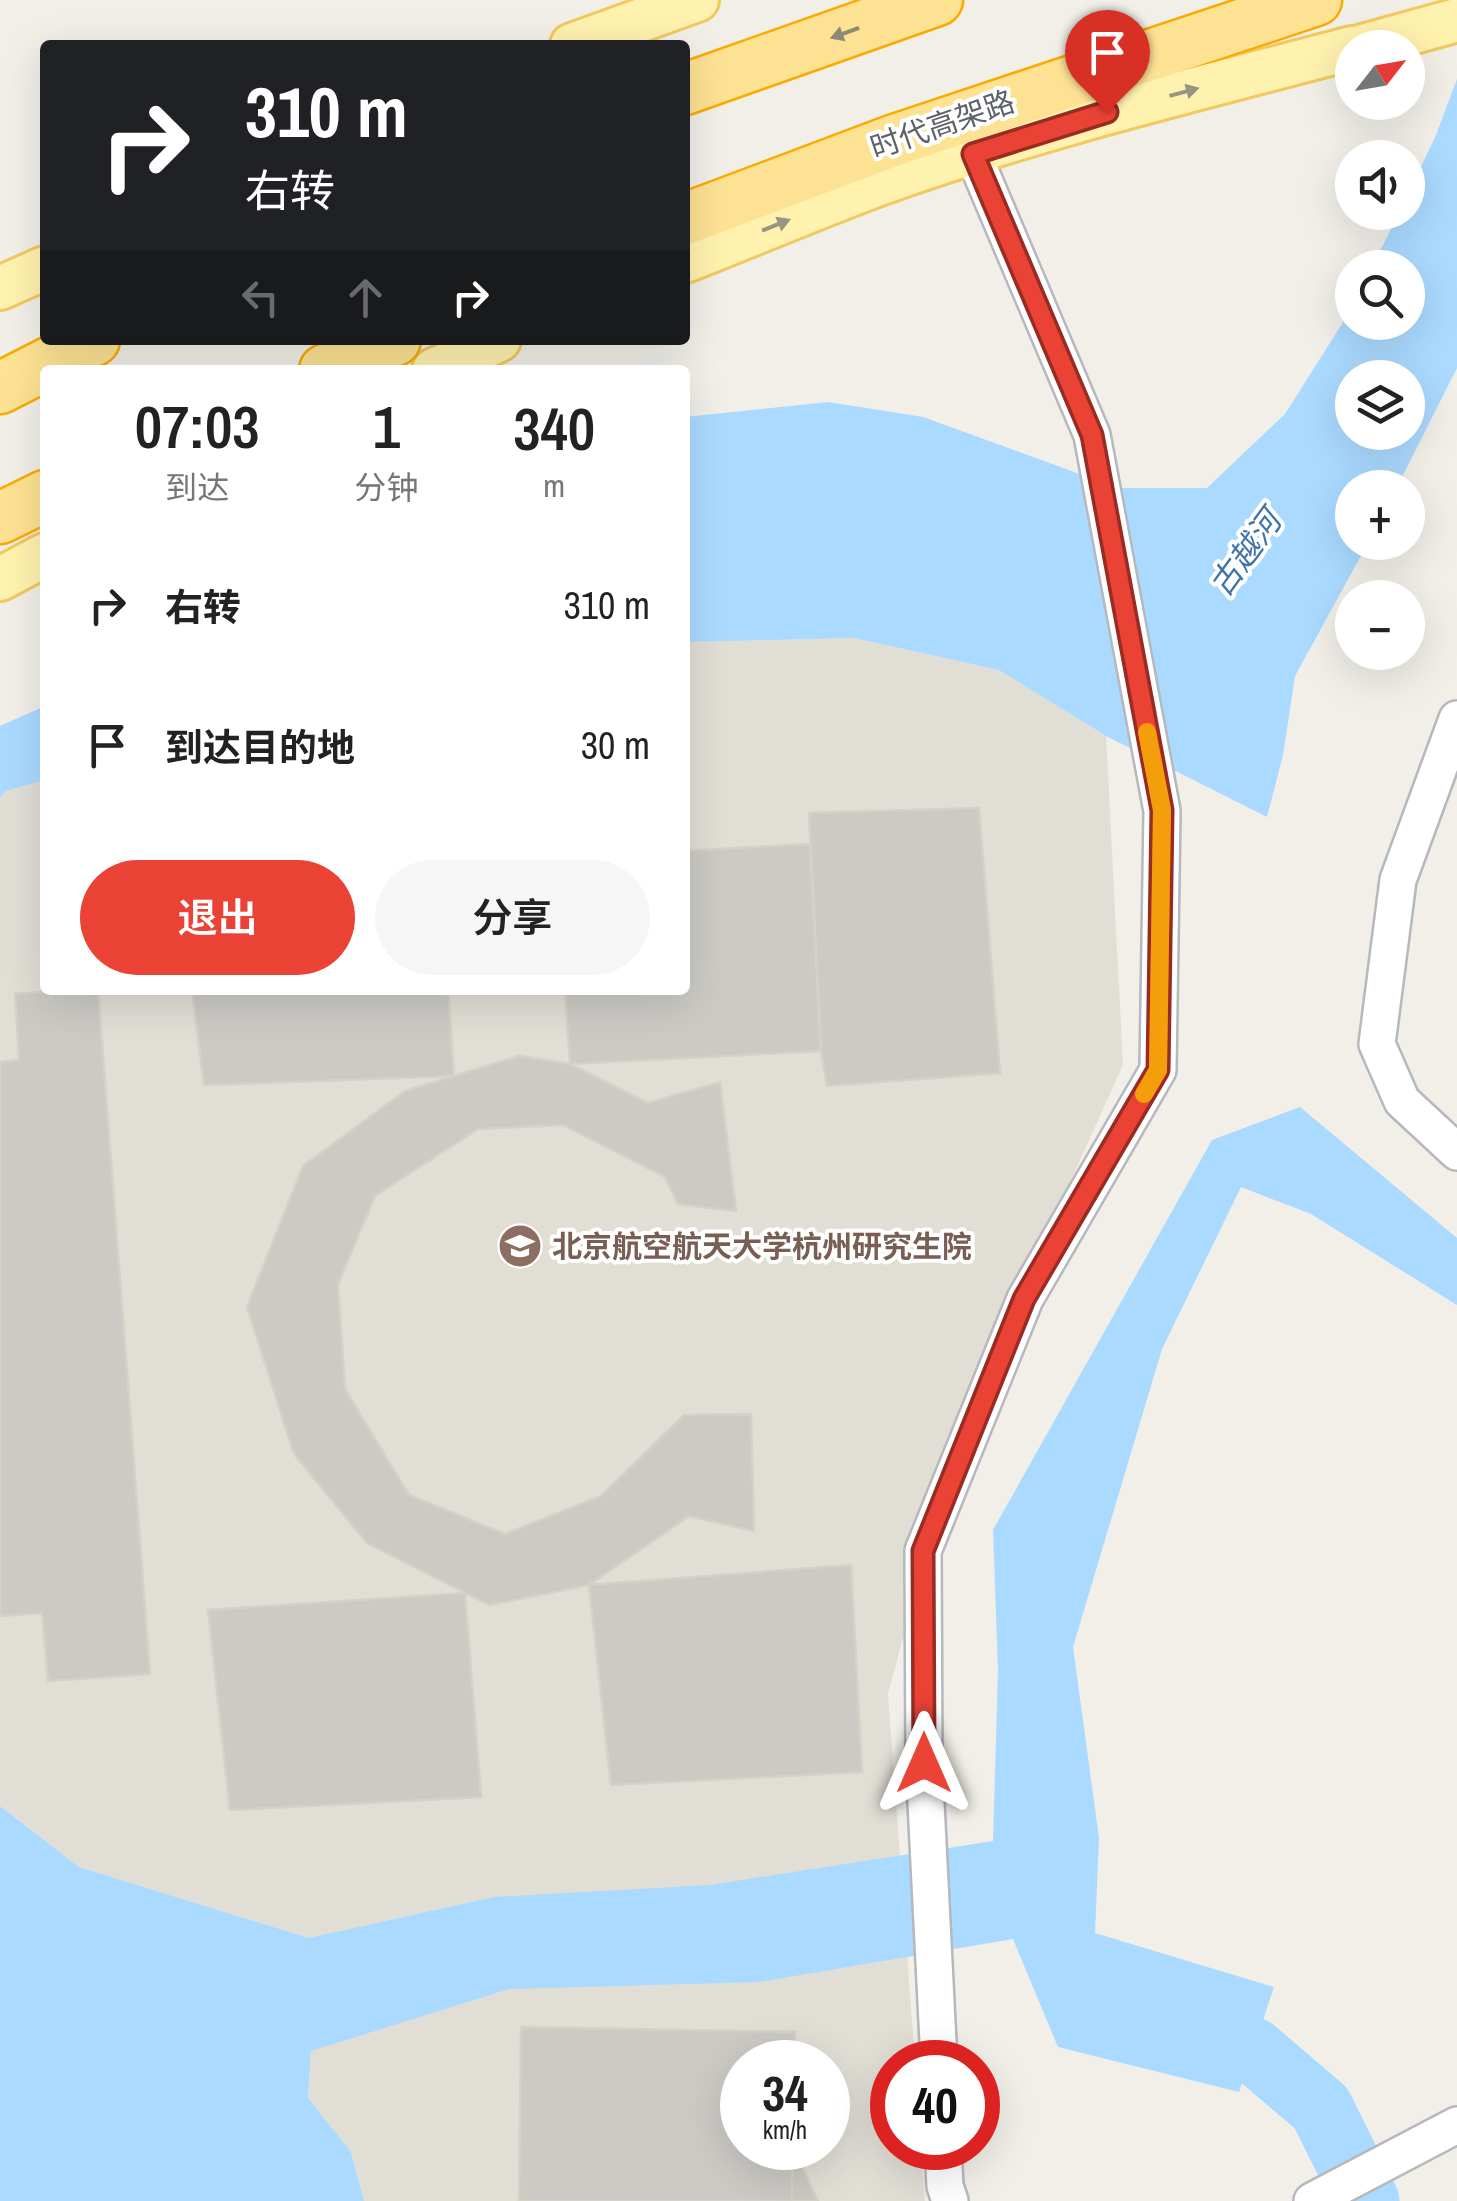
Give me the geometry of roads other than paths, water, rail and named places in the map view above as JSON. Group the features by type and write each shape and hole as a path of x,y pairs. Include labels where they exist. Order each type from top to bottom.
{"highway":[{"path":"690,88 936,0"},
{"name":"时代高架路","path":"690,217 963,116 1316,0"},
{"path":"0,352 40,332"},
{"path":"45,365 84,345"},
{"path":"336,365 383,345"},
{"path":"0,388 40,368"},
{"path":"0,518 40,498"}],"main road":[{"path":"586,40 697,0"},
{"path":"690,259 878,185 973,154 1107,112 1335,53"},
{"path":"0,288 40,270"},
{"path":"445,365 489,345"},
{"path":"0,579 40,558"}],"street":[{"path":"938,2040 924,1763 923,1551 1024,1299 1158,1070 1162,810 1092,435 973,154"},
{"path":"1457,719 1398,880 1378,1044 1402,1101 1457,1152"},
{"path":"1312,2201 1457,2125"},
{"path":"945,2170 950,2201"}],"water":[{"name":"古越河","path":"1457,79 1457,368 1425,431 1425,360 1335,360 1335,450 1416,450 1406,470 1335,470 1335,560 1359,560 1348,580 1335,580 1335,603 1295,676 1283,755 1267,817 1106,736 999,670 854,638 690,642 690,416 828,402 923,417 1118,488 1207,488 1285,414 1335,335 1335,340 1425,340 1425,250 1380,250 1390,230 1425,230 1425,158"},
{"path":"40,708 40,781 6,791 0,798 0,726"},
{"path":"1300,1107 1457,1238 1457,1305 1311,1214 1241,1187 1162,1349 1073,1647 1099,1838 1095,1933 1274,1987 1239,2092 1058,2047 1013,1939 759,1982 509,1989 311,2051 308,2098 351,2152 364,2201 0,2201 0,1806 79,1867 309,1938 494,1897 710,1885 993,1841 998,1670 993,1530 1212,1140"}],"waterway":[{"path":"1253,2050 1321,2108 1367,2201"}],"place":[{"name":"北京航空航天大学杭州研究生院","path":"520,1246"}]}
